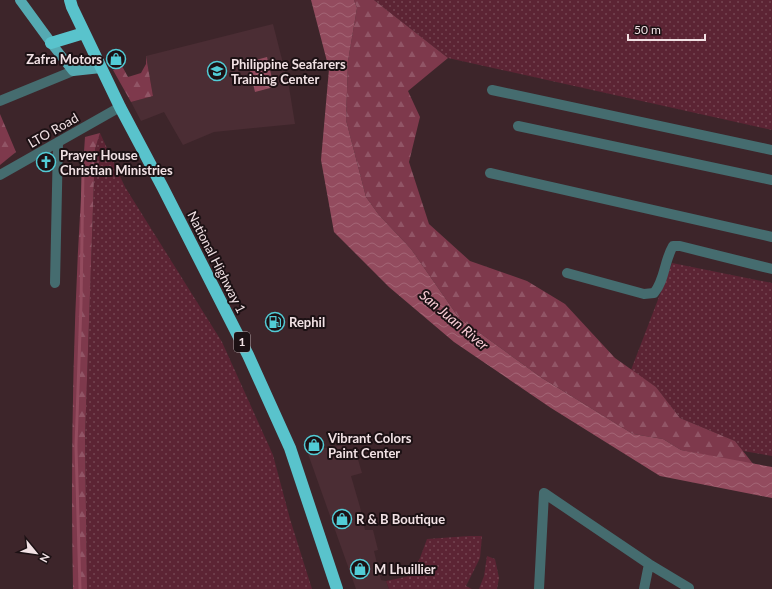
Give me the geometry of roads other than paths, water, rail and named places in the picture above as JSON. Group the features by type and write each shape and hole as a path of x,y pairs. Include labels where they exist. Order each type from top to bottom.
{"highway":[{"name":"National Highway 1","path":"70,0 84,33 120,107 238,334 284,434 337,589"},
{"path":"51,43 84,33"}],"main road":[{"path":"20,0 73,71 101,68"}],"street":[{"path":"0,101 73,71"},
{"path":"492,90 772,150"},
{"name":"LTO Road","path":"0,176 120,107"},
{"path":"518,126 772,180"},
{"path":"55,284 58,142"},
{"path":"490,173 772,236"},
{"path":"567,273 644,294 654,293 660,286 669,254 673,246 680,246 772,269"},
{"path":"539,589 544,493 649,564 689,588"},
{"path":"644,589 649,564"}],"water":[{"name":"San Juan River","path":"311,0 354,0 357,8 348,61 346,120 366,197 379,215 411,249 459,318 542,378 633,434 663,439 681,450 772,467 772,498 660,476 551,408 454,342 389,287 334,232 321,160 329,69"},
{"path":"267,57 274,87 255,92 248,62"}],"waterway":[{"path":"80,589 76,446 81,304 83,170"}],"place":[{"name":"Zafra Motors","path":"116,59"},
{"name":"Philippine Seafarers Training Center","path":"217,71"},
{"name":"Prayer House Christian Ministries","path":"46,162"},
{"name":"Rephil","path":"275,322"},
{"name":"Vibrant Colors Paint Center","path":"314,445"},
{"name":"R & B Boutique","path":"342,519"},
{"name":"M Lhuillier","path":"360,569"}]}
